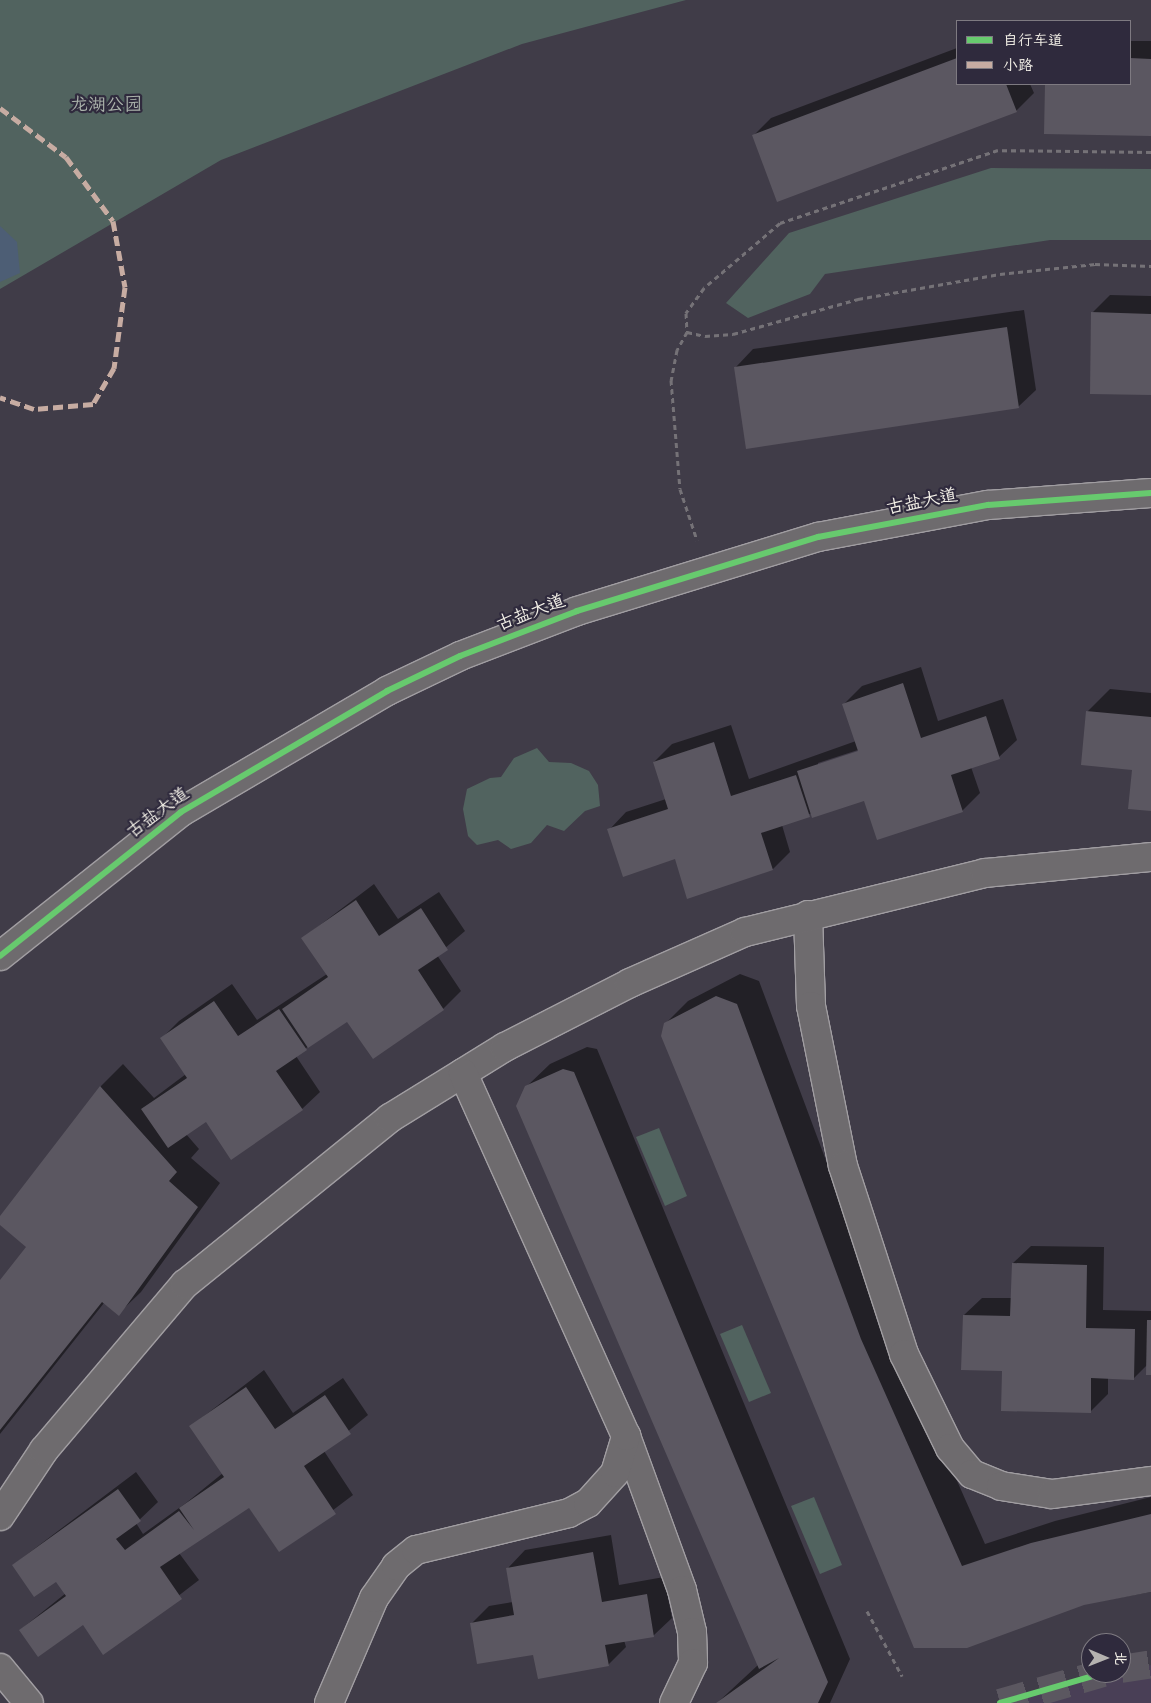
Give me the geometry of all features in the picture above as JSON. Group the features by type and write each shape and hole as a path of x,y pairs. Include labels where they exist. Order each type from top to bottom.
{"street":[{"name":"古盐大道","path":"0,956 181,812 387,691 469,652 706,568 818,537 988,504 1151,493"},
{"path":"0,1516 44,1450 185,1284 390,1118 463,1073 630,983 745,932 985,873 1151,857"},
{"path":"808,916 811,1006 843,1166 904,1354 950,1448 972,1474 1001,1486 1052,1494 1151,1481"},
{"path":"463,1073 626,1436 680,1582 692,1632 693,1662 674,1703"},
{"path":"329,1703 374,1598 396,1566 416,1550 569,1513 588,1503 615,1473 626,1436"},
{"path":"0,1668 29,1703"}],"path":[{"path":"706,568 680,489 672,390 677,350 687,332 686,313 704,288 780,223 998,150 1151,152"},
{"path":"687,332 706,336 733,334 858,299 1000,274 1096,264 1151,266"},
{"path":"867,1611 902,1676"}],"shaded area":[{"path":"1151,1665 1151,1703 1005,1703 1048,1686 1081,1679 1081,1683 1131,1683 1131,1669"}],"green space":[{"name":"龙湖公园","path":"0,0 686,0 522,44 221,160 0,289"},
{"path":"991,168 1151,169 1151,240 1050,240 825,274 810,294 748,318 726,303 789,233"},
{"path":"537,748 549,762 571,763 589,771 598,785 600,806 585,811 564,831 547,825 531,843 511,849 498,840 477,845 468,836 463,809 467,789 490,778 501,777 514,758"},
{"path":"659,1128 687,1196 665,1206 636,1137"},
{"path":"742,1325 771,1393 749,1402 720,1334"},
{"path":"814,1497 842,1565 820,1574 791,1506"}],"water":[{"path":"0,226 17,242 20,273 0,282"}],"building":[{"path":"956,58 956,85 1006,85 1017,112 777,202 752,135"},
{"path":"1131,58 1151,59 1151,136 1044,134 1045,85 1131,85"},
{"path":"1091,312 1151,314 1151,395 1090,394"},
{"path":"1007,327 1019,408 746,449 734,367"},
{"path":"903,683 921,738 986,716 1000,759 951,775 963,812 877,840 864,801 812,818 797,771 858,751 842,704"},
{"path":"1086,711 1151,717 1151,811 1128,809 1132,770 1081,765"},
{"path":"714,742 731,796 796,775 810,817 761,833 773,870 687,899 675,859 623,877 607,829 668,809 653,762"},
{"path":"356,900 379,936 421,908 448,950 418,970 444,1010 373,1059 347,1022 308,1048 282,1009 328,977 301,938"},
{"path":"716,996 737,1004 861,1339 962,1566 1031,1543 1151,1514 1151,1592 1084,1605 967,1648 914,1648 661,1036 664,1023"},
{"path":"214,1001 238,1036 279,1009 307,1050 276,1071 303,1110 231,1160 206,1122 168,1148 141,1109 187,1078 160,1038"},
{"path":"563,1069 574,1072 828,1682 818,1703 716,1703 779,1658 759,1669 516,1106 525,1086"},
{"path":"100,1086 177,1172 169,1181 198,1207 119,1316 102,1302 0,1430 0,1280 26,1247 0,1225 0,1216"},
{"path":"1012,1263 1087,1265 1086,1328 1135,1329 1134,1380 1091,1378 1091,1413 1001,1411 1002,1371 961,1370 963,1315 1010,1316"},
{"path":"1147,1320 1151,1320 1151,1375 1146,1375"},
{"path":"246,1387 275,1429 325,1395 351,1434 304,1466 336,1514 279,1552 249,1508 160,1567 182,1599 103,1655 83,1625 38,1657 19,1630 66,1596 56,1582 34,1597 12,1565 118,1489 141,1521 116,1539 125,1550 179,1511 194,1530 179,1508 224,1477 189,1426"},
{"path":"593,1552 602,1602 647,1594 654,1637 605,1645 609,1666 538,1679 533,1655 477,1664 470,1623 514,1615 506,1568"}],"tunnel":[{"path":"1131,1667 1151,1664"},
{"path":"1000,1703 1081,1679"}],"marked path":[{"path":"0,108 66,157 113,221 125,287 114,368 93,404 34,409 0,397"}],"cycle path":[{"path":"0,956 181,812 387,691 460,656 577,611 818,537 988,505 1151,493"},
{"path":"1000,1703 1081,1679"}]}
